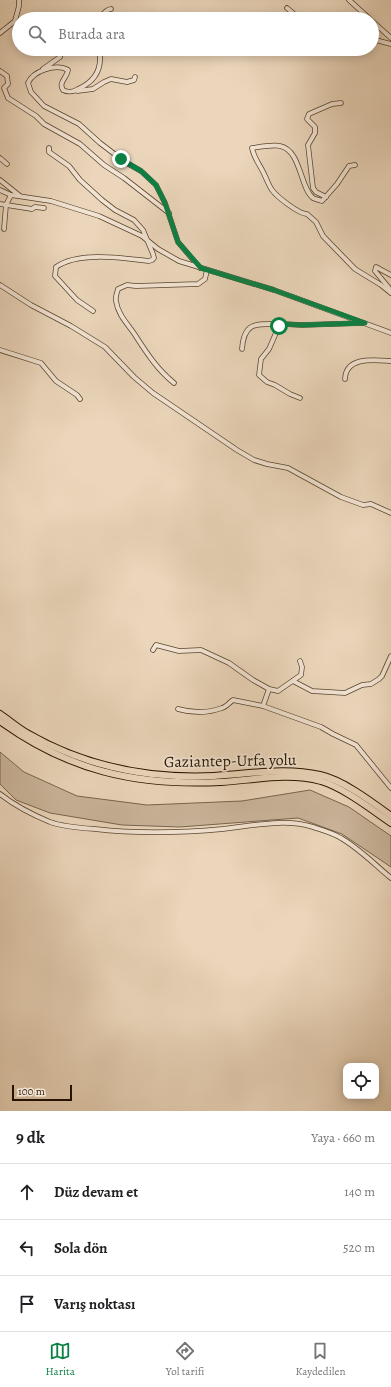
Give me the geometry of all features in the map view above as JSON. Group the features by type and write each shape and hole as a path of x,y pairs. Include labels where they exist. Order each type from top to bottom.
{"highway":[{"name":"Gaziantep-Urfa yolu","path":"0,714 32,736 60,750 96,764 131,772 173,776 203,777 274,771 307,773 332,779 391,816"},
{"name":"Gaziantep-Urfa yolu","path":"0,721 23,738 57,755 95,769 130,778 154,781 204,783 288,777 320,781 342,791 391,823"}],"street":[{"path":"18,0 18,12"},
{"path":"349,0 362,12"},
{"path":"286,8 291,12"},
{"path":"105,12 112,9"},
{"path":"0,33 12,26"},
{"path":"379,27 391,38"},
{"path":"379,41 391,44"},
{"path":"60,56 29,80 28,86 31,92 44,106 79,124 100,143 125,162 141,171 156,185 169,213 178,242 201,268"},
{"path":"72,92 88,84 94,78 99,66 99,56"},
{"path":"42,70 62,67 66,68 68,72 62,82 61,87 65,91 72,92 92,89 111,80 130,82 136,77"},
{"path":"0,71 7,76 8,84 4,88 8,98 36,116 44,124 80,144 104,165 124,178 169,213"},
{"path":"326,197 316,192 313,188 308,145 315,133 315,127 307,119 309,114 332,104 341,103"},
{"path":"355,165 349,166 337,184 322,201 313,198 308,193 300,170 289,150 280,146 252,148 253,154 272,191 296,211 302,214 307,214 316,222 323,236 355,269 391,293"},
{"path":"49,148 48,152 69,166 80,180 102,200 115,210 134,220 143,230 153,254 154,258 152,260 102,256 62,262 56,267 55,276 77,300 93,311"},
{"path":"0,158 7,164"},
{"path":"0,180 21,197"},
{"path":"0,190 11,195 36,200 51,201 73,207 116,223 146,240 179,262 274,290 391,333"},
{"path":"4,228 6,206 11,195"},
{"path":"0,204 26,209 32,209 35,206 44,208"},
{"path":"391,275 376,267 375,271 389,288 391,293"},
{"path":"174,383 146,353 137,338 124,322 115,300 118,289 127,284 136,286 198,284 205,279 207,270"},
{"path":"0,284 31,305 71,326 105,347 134,377 153,393 254,460 288,468 341,497 363,505 371,504 391,513"},
{"path":"242,349 247,329 252,326 262,324 365,323"},
{"path":"280,324 269,349 261,360 259,375 267,382 300,398"},
{"path":"0,350 41,363 56,381 77,395 80,399"},
{"path":"345,379 345,372 348,368 359,362 367,360 391,361"},
{"path":"153,650 156,645 179,651 201,650 229,663 253,680 270,689 278,691 301,675 302,667 300,661"},
{"path":"293,681 312,691 345,693 362,685 371,684 382,676 391,656"},
{"path":"264,706 270,689"},
{"path":"178,709 189,712 208,711 224,708 232,700 264,706 321,727 356,745 391,788"},
{"path":"0,794 9,801 51,822 78,828 158,833 186,832 263,824 300,824 340,837 357,848 391,878"}],"shaded area":[{"path":"0,752 24,772 77,796 147,805 242,801 310,790 349,807 391,836 391,867 342,834 298,818 180,827 122,825 50,813 16,800 0,784"}],"route":[{"path":"121,159 141,171 156,185 169,213 178,242 201,268 274,290 365,323 302,325 280,324 279,326"}]}
